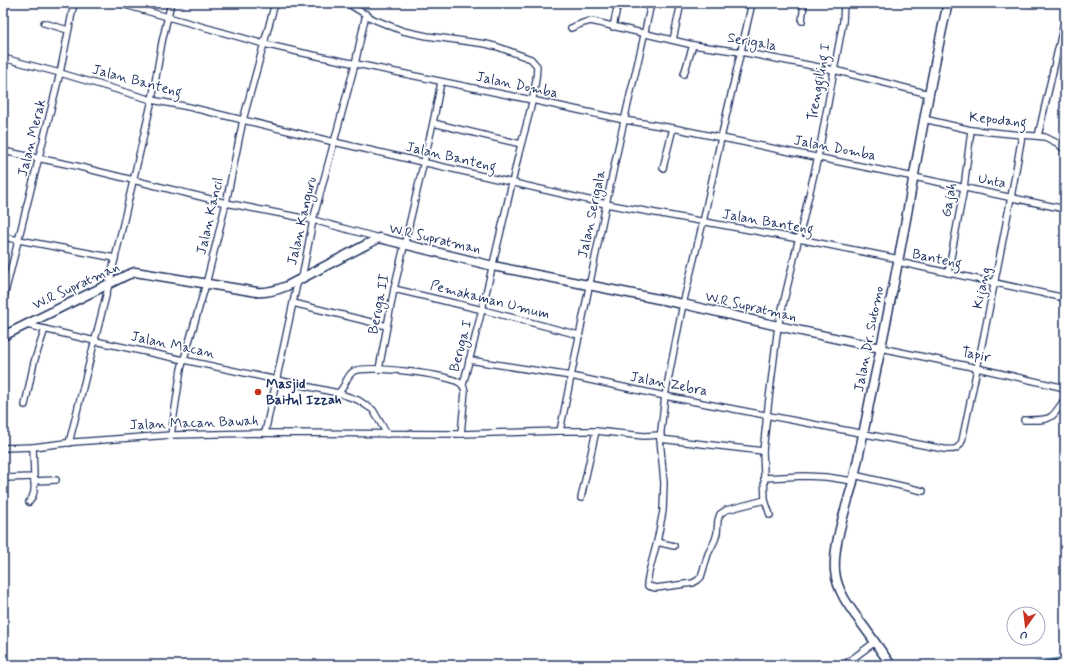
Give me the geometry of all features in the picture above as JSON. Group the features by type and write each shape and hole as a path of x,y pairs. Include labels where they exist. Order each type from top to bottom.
{"street":[{"name":"Jalan Merak","path":"3,301 60,73 74,3"},
{"name":"Jalan Domba","path":"118,3 264,44 355,64 624,120 673,128 914,177"},
{"path":"70,443 152,100 162,42 171,3"},
{"name":"Jalan Kancil","path":"171,434 181,369 206,284 226,203 243,120 275,3"},
{"name":"Beruga I","path":"347,3 388,26 413,34 498,47 531,59 537,66 532,100 483,310 463,385"},
{"path":"613,27 618,3"},
{"name":"Jalan Serigala","path":"560,431 606,204 651,3"},
{"path":"673,40 681,3"},
{"path":"752,3 683,304 665,396 660,437 664,483 663,511 649,572 647,583 648,586 656,588 694,583 701,577 708,554 715,540 720,514 726,510 765,500"},
{"path":"802,21 804,3"},
{"name":"Jalan Dr. Sutomo","path":"891,665 850,608 844,597 835,571 836,554 881,348 924,119 948,3"},
{"name":"Trenggiling I","path":"770,515 765,500 763,451 778,326 818,157 842,22 842,4"},
{"name":"Jalan Kanguru","path":"265,433 297,284 302,278 312,220 355,64 366,14"},
{"path":"1038,136 1065,19"},
{"name":"Serigala","path":"571,28 591,21 693,45 741,52 834,70 929,94"},
{"path":"44,23 68,30"},
{"path":"684,74 693,45"},
{"name":"Jalan Banteng","path":"3,58 152,100 189,107 512,183 606,204 799,239 898,261"},
{"name":"Beruga II","path":"379,369 394,289 424,163 441,82"},
{"name":"Kepodang","path":"924,119 971,130 1038,136 1053,140 1065,150"},
{"path":"433,123 521,144"},
{"path":"663,168 673,128"},
{"name":"Gajah","path":"948,273 964,188 971,130"},
{"name":"Kijang","path":"961,445 995,284 1012,197 1022,135"},
{"path":"3,151 76,166 226,203 312,220 378,238"},
{"name":"Unta","path":"914,177 1065,209"},
{"path":"3,237 115,258"},
{"name":"W.R Supratman","path":"3,336 135,272 265,293 280,289 378,238 493,266 683,304 881,348"},
{"name":"Banteng","path":"898,261 995,284 1065,298"},
{"name":"Pemakaman Umum","path":"394,289 483,310 580,336"},
{"path":"293,303 387,326"},
{"name":"Jalan Macan","path":"25,324 95,341 338,393 358,400 373,410 387,434"},
{"path":"25,405 34,362 45,329"},
{"name":"Tapir","path":"881,348 1065,388"},
{"name":"Jalan Zebra","path":"469,360 571,376 665,396 944,450 955,449 961,445"},
{"path":"338,393 342,390 350,375 360,370 379,369 404,371 448,378 463,385 465,391 461,434"},
{"path":"1024,420 1048,419 1052,417 1057,412 1065,398"},
{"path":"581,498 596,431"},
{"name":"Jalan Macan Bawah","path":"3,448 33,447 171,434 461,434 596,431 660,437 763,451"},
{"path":"30,502 35,490 33,447"},
{"path":"764,478 804,476 853,478 923,491"},
{"path":"3,478 56,480"},
{"path":"657,542 674,546"},
{"path":"844,665 875,642"},
{"path":"1052,665 1065,662"}],"waterway":[{"path":"1024,665 1065,657"}],"place":[{"name":"Masjid Baitul Izzah","path":"258,392"}]}
